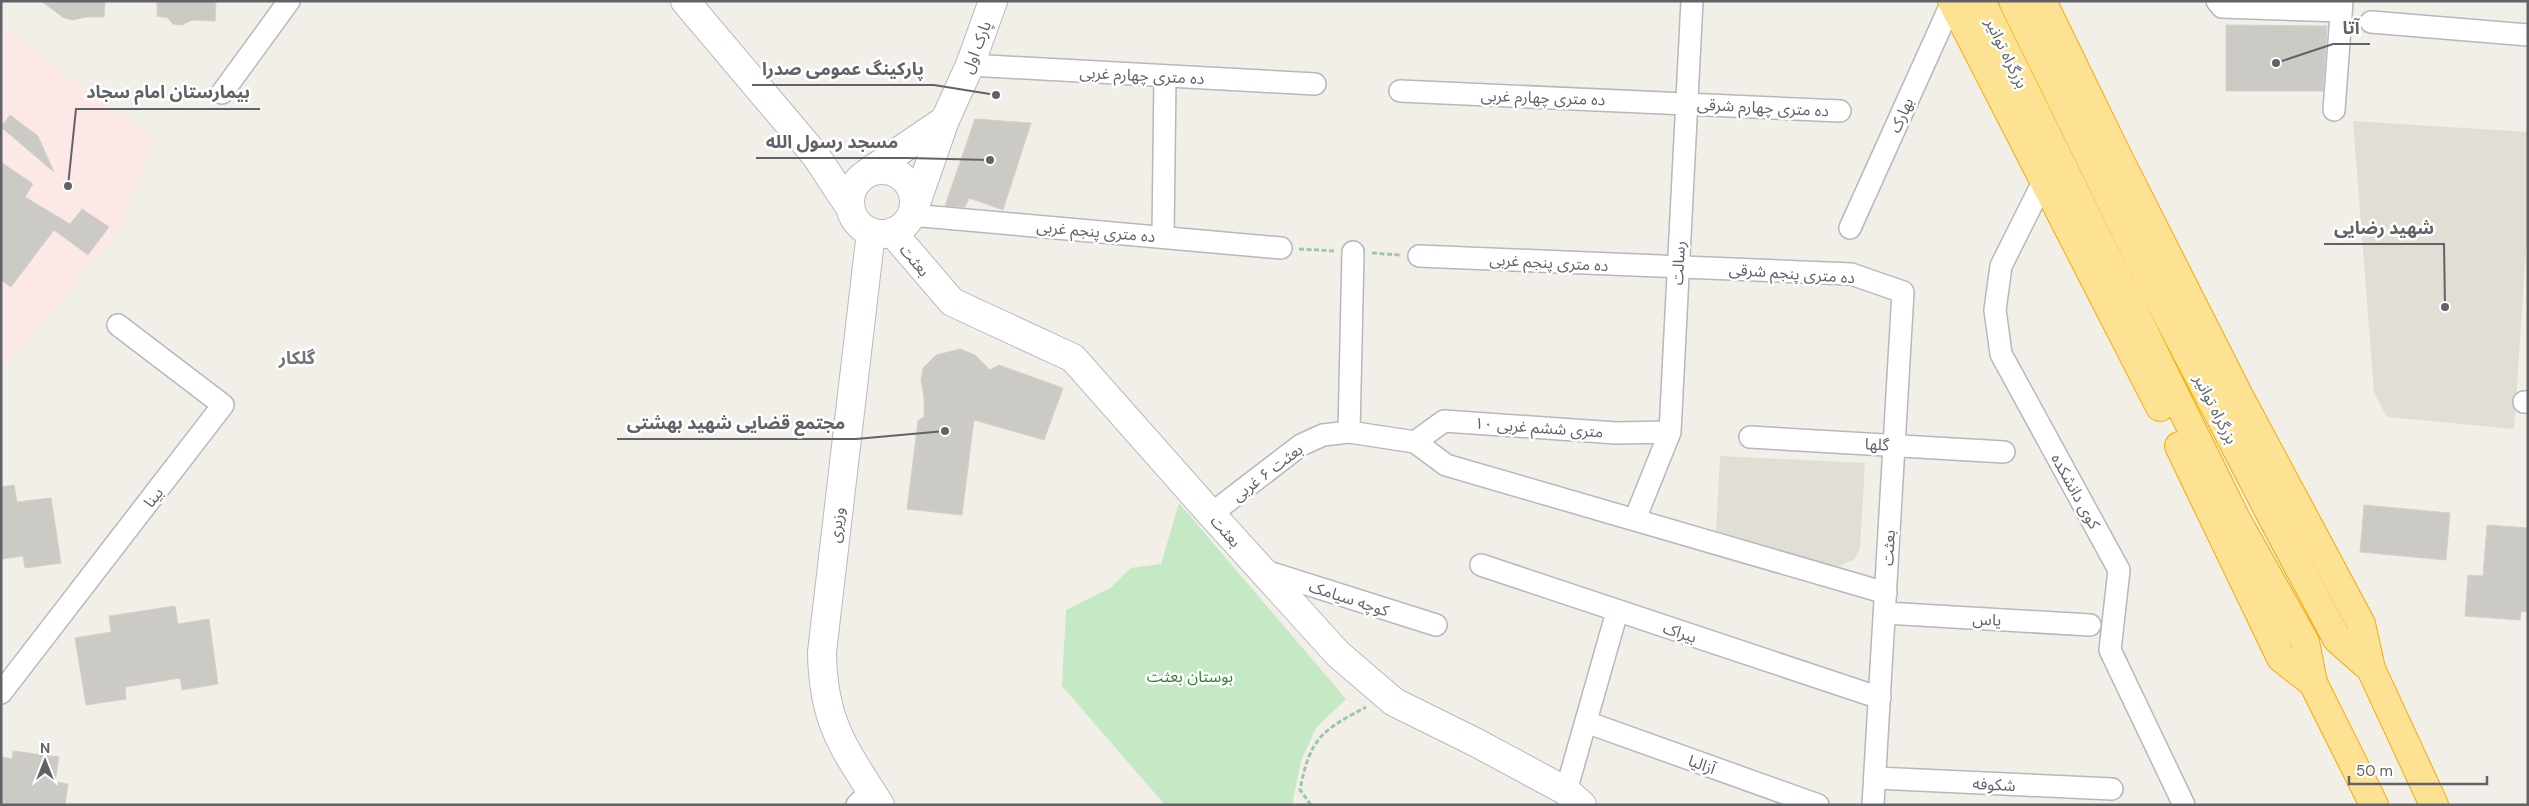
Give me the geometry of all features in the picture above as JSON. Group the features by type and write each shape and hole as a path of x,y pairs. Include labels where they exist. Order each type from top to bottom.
{"highway":[{"name":"بزرگراه توانیر","path":"1981,1 2236,519 2305,642 2313,683 2374,805"},
{"name":"بزرگراه توانیر","path":"2013,1 2159,299 2272,517 2337,639 2370,669 2434,805"},
{"path":"2042,1 2116,153 2238,394 2361,624 2370,669"},
{"path":"1952,2 2175,436 2281,658 2313,683"}],"main road":[{"path":"685,1 816,156 866,174 876,170 886,170 896,172 905,179 912,188 915,198 897,222"},
{"name":"پارک اول","path":"897,222 970,65 993,1"},
{"path":"851,209 853,188 866,174 945,120"},
{"name":"بعثت","path":"816,156 855,218 897,222 952,302 1074,358 1211,514 1338,654 1394,702 1477,743 1574,798"},
{"name":"وزیری","path":"870,800 840,743 828,711 822,684 822,652 897,222"}],"street":[{"path":"222,94 289,1"},
{"name":"رسالت","path":"1635,519 1670,432 1692,1"},
{"path":"2217,1 2222,7 2342,6 2334,110"},
{"name":"بهارک","path":"1850,228 1952,2"},
{"path":"2372,22 2528,35"},
{"name":"ده متری چهارم غربی","path":"970,65 1315,84"},
{"path":"1163,237 1165,76"},
{"name":"ده متری چهارم غربی","path":"1400,91 1686,104"},
{"name":"ده متری چهارم شرقی","path":"1686,104 1840,111"},
{"name":"کوی دانشکده","path":"2044,180 2001,266 1994,310 2001,354 2119,570 2110,650 2184,805"},
{"name":"ده متری پنجم غربی","path":"897,222 1163,237 1281,248"},
{"path":"1349,432 1354,252"},
{"name":"ده متری پنجم غربی","path":"1419,256 1678,267"},
{"name":"ده متری پنجم شرقی","path":"1678,267 1851,274 1903,292"},
{"name":"بعثت","path":"1873,805 1903,292"},
{"name":"بینا","path":"1,693 223,405 118,325"},
{"name":"۱۰ متری ششم غربی","path":"1415,442 1444,421 1616,432 1670,432"},
{"name":"بعثت ۶ غربی","path":"1211,514 1301,445 1323,435 1349,432 1415,442"},
{"name":"گلها","path":"1750,438 1894,444 2004,452"},
{"path":"1415,442 1446,465 1635,519 1885,603"},
{"name":"بیراک","path":"1481,565 1617,612 1880,698"},
{"name":"کوچه سیامک","path":"1262,570 1436,625"},
{"name":"یاس","path":"1885,603 2090,625"},
{"path":"1574,798 1586,722 1617,612"},
{"name":"آزالیا","path":"1586,722 1818,805"},
{"name":"شکوفه","path":"1876,778 2112,789"}],"path":[{"path":"1281,248 1419,256"},
{"path":"1312,805 1300,790 1306,760 1323,732 1387,696"}],"shaded area":[{"path":"1,27 153,138 118,234 1,369"},
{"path":"2353,121 2528,132 2528,221 2514,429 2387,417 2374,392"},
{"path":"1720,456 1865,463 1860,548 1855,559 1835,568 1716,533"}],"green space":[{"name":"بوستان بعثت","path":"1179,503 1346,699 1316,728 1301,761 1292,805 1165,805 1062,686 1066,610 1110,588 1131,568 1161,564"}],"building":[{"path":"41,1 105,1 104,17 86,17 72,20 64,18"},
{"path":"157,1 216,1 215,21 192,20 182,25 173,24 168,18 157,16"},
{"path":"2226,25 2327,26 2323,91 2226,91"},
{"path":"10,115 38,136 54,172 1,127"},
{"path":"975,119 1031,123 1003,210 969,198 965,207 945,206"},
{"path":"1,162 33,184 25,197 70,224 82,209 109,227 88,255 54,230 11,287 1,280"},
{"path":"960,349 975,355 990,370 999,365 1063,388 1044,440 974,420 962,515 907,509 918,421 924,417 924,397 921,380 923,368 936,355"},
{"path":"14,485 17,502 51,498 61,563 25,568 23,556 1,559 1,487"},
{"path":"2364,505 2450,513 2446,560 2360,552"},
{"path":"2487,525 2528,528 2528,612 2521,611 2520,620 2465,616 2468,575 2483,576"},
{"path":"175,606 178,624 209,619 218,684 182,690 180,678 125,687 126,699 86,705 75,638 111,632 109,616"},
{"path":"13,751 59,757 55,782 68,784 65,805 1,805 1,757 12,759"}],"place":[{"name":"آتا","path":"2276,63"},
{"name":"پارکینگ عمومی صدرا","path":"996,95"},
{"name":"مسجد رسول الله","path":"990,160"},
{"name":"بیمارستان امام سجاد","path":"68,186"},
{"name":"شهید رضایی","path":"2445,307"},
{"name":"مجتمع قضایی شهید بهشتی","path":"945,431"}],"district":[{"name":"گلکار","path":"297,358"}]}
